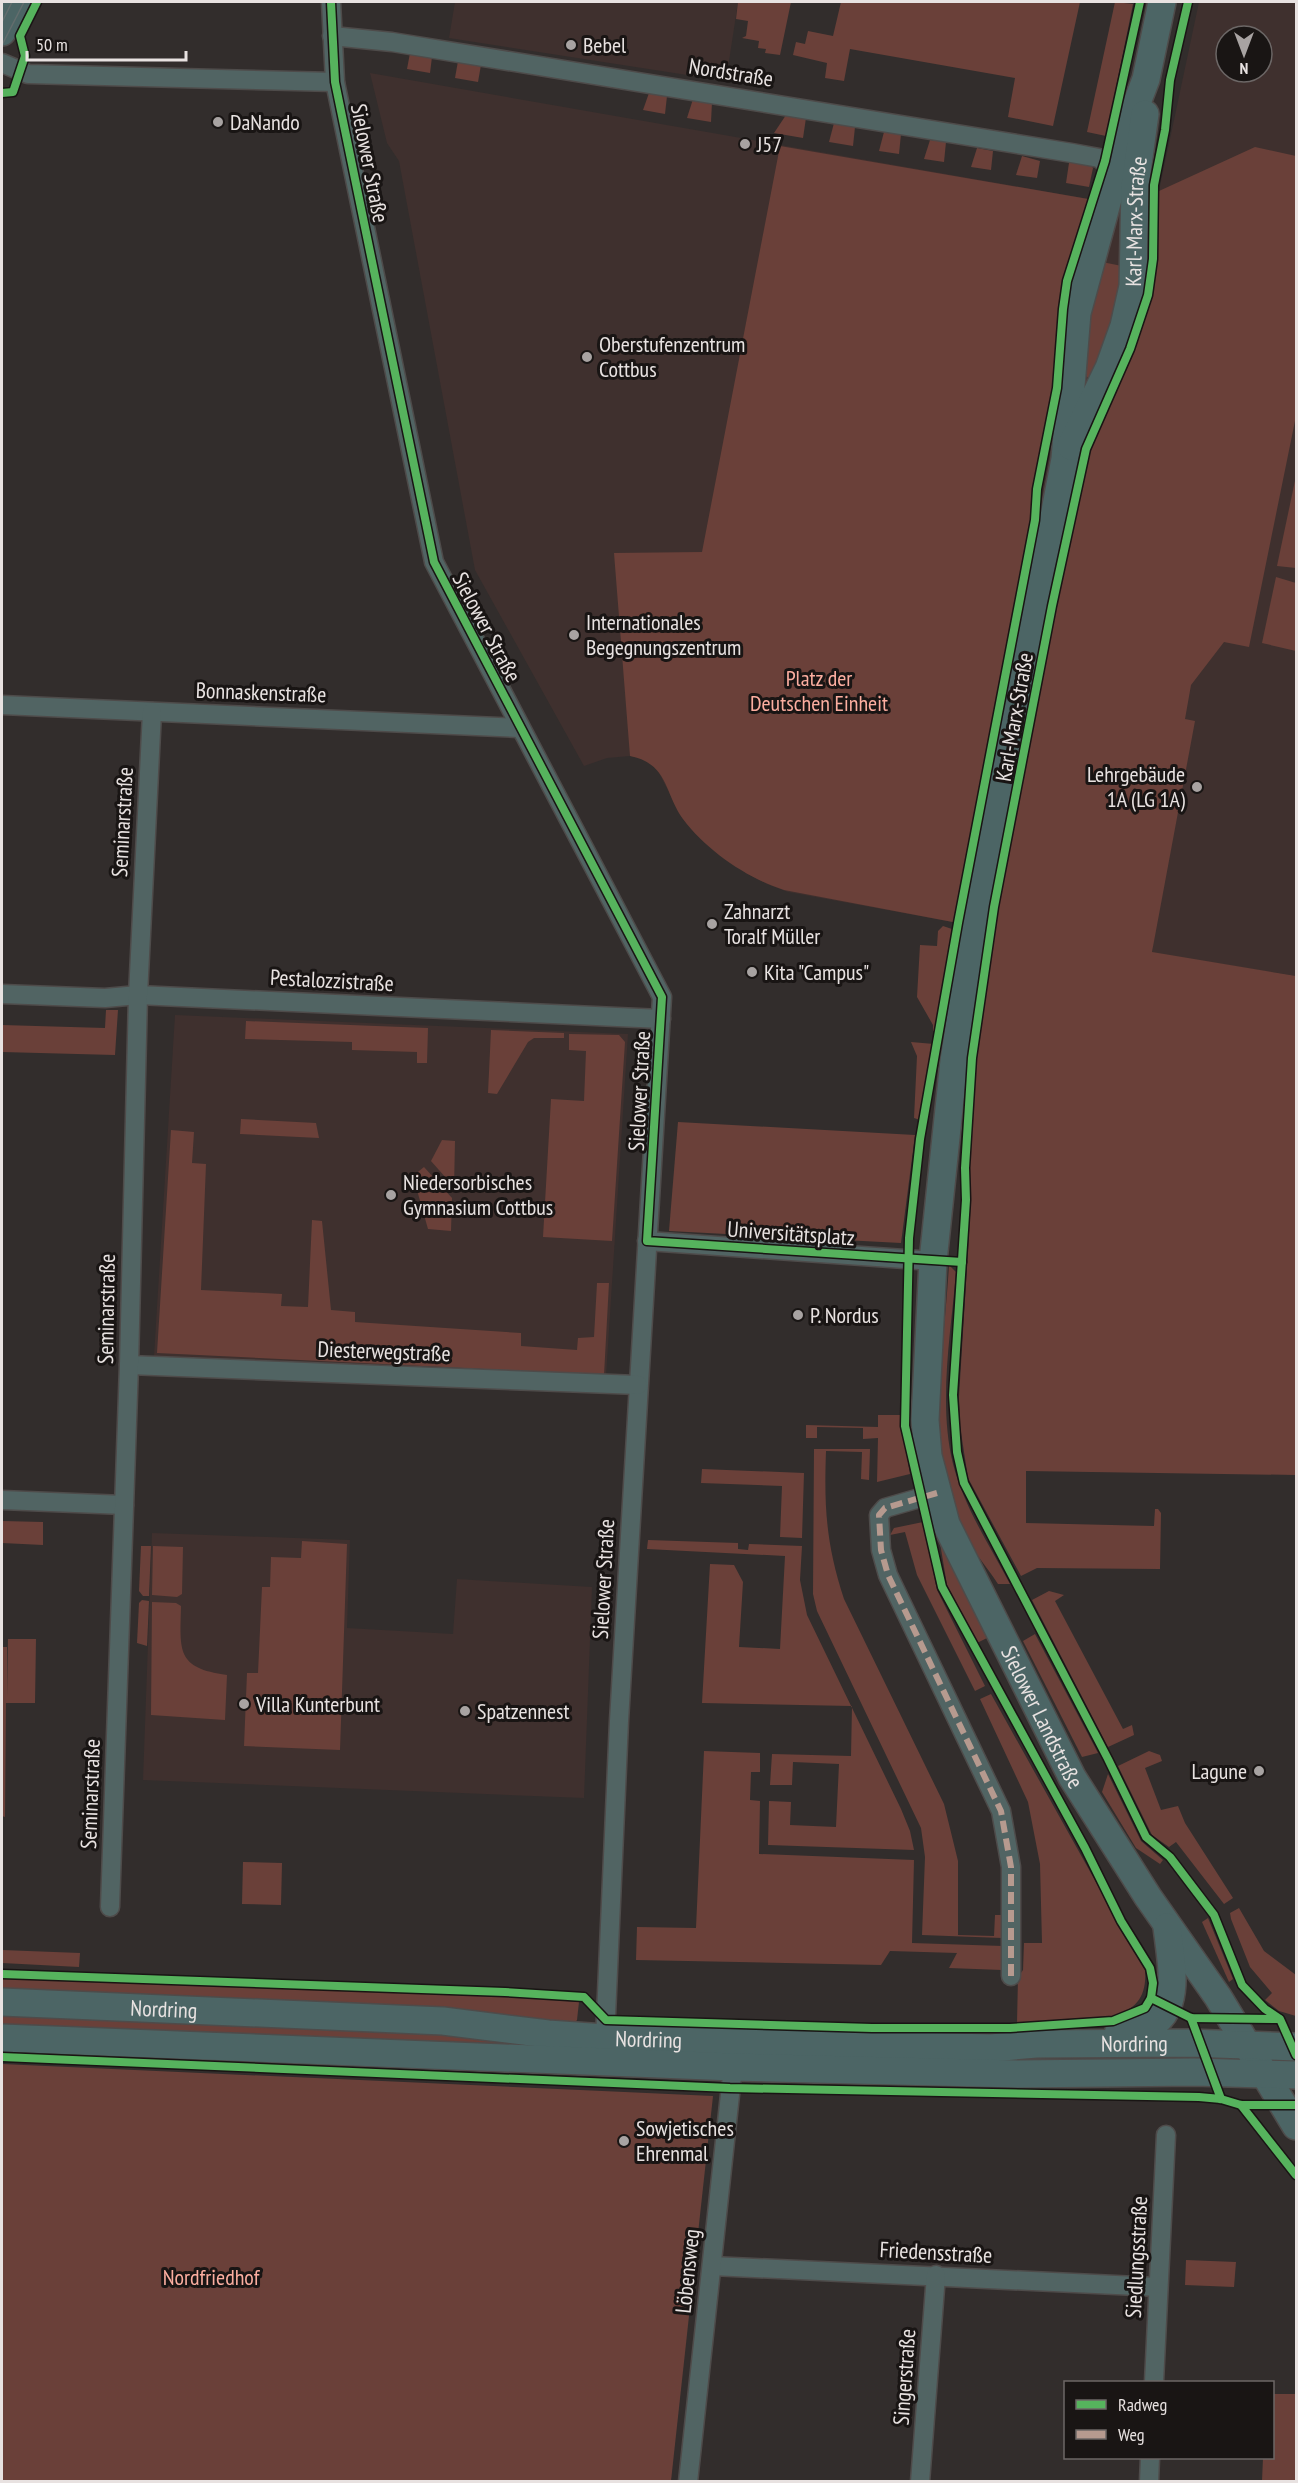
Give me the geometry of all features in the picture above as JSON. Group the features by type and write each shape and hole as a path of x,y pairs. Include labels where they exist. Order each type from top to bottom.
{"street":[{"path":"2,32 17,2"},
{"name":"Sielower Straße","path":"330,2 336,82 434,562 662,997 608,1927 605,2038"},
{"name":"Karl-Marx-Straße","path":"933,1262 954,1061 969,961 1065,459 1077,313 1127,129 1146,79 1162,2"},
{"name":"Nordstraße","path":"332,36 392,42 1072,153 1099,158 1116,172"},
{"path":"2,63 28,74 336,82"},
{"name":"Karl-Marx-Straße","path":"1065,459 1109,368 1124,326 1133,286 1135,186 1145,131 1146,79"},
{"name":"Bonnaskenstraße","path":"2,705 519,728"},
{"name":"Seminarstraße","path":"110,1907 129,1365 138,995 152,712"},
{"name":"Pestalozzistraße","path":"2,994 105,998 138,995 661,1019"},
{"name":"Universitätsplatz","path":"647,1241 933,1262"},
{"name":"Sielower Landstraße","path":"933,1262 925,1420 928,1456 946,1524 1072,1777 1166,1924 1218,1997 1296,2126"},
{"name":"Diesterwegstraße","path":"129,1365 638,1385"},
{"path":"936,1493 885,1508 879,1515 881,1550 888,1575 1001,1810 1011,1867 1011,1976"},
{"path":"2,1500 124,1505"},
{"path":"1036,2044 1074,2036 1143,2030 1163,2018 1173,1984 1166,1924"},
{"name":"Nordring","path":"2,2002 443,2021 548,2034 605,2038 991,2048 1036,2044 1296,2047"},
{"name":"Nordring","path":"2,2038 733,2067 1018,2074 1265,2073 1296,2075"},
{"name":"Löbensweg","path":"688,2481 733,2067"},
{"name":"Siedlungsstraße","path":"1154,2381 1166,2135"},
{"name":"Friedensstraße","path":"712,2266 1158,2287"},
{"name":"Singerstraße","path":"920,2481 936,2275"},
{"path":"1149,2481 1150,2459"}],"shaded area":[{"path":"455,2 738,2 726,81 449,38"},
{"path":"1199,2 1296,2 1296,976 1152,953 1155,929 995,907 958,923 788,892 746,873 696,834 682,818 656,767 644,759 630,756 607,758 584,766 475,570 399,161 387,143 370,73 1158,211 1159,191"},
{"name":"Niedersorbisches Gymnasium Cottbus","path":"175,1015 628,1034 606,1377 154,1356"},
{"path":"152,1533 350,1540 347,1628 453,1634 457,1579 592,1587 584,1798 143,1780"}],"green space":[{"path":"738,2 791,2 780,55 765,53 766,49 758,48 759,41 742,38 746,36 748,21 736,19"},
{"path":"841,2 1080,2 1053,126 1008,117 1015,78 850,49 844,81 825,78 827,63 793,55 796,42 805,44 808,31 833,36"},
{"path":"1115,2 1133,4 1106,136 1087,132"},
{"path":"410,53 432,57 430,73 407,69"},
{"path":"458,61 481,65 478,82 455,78"},
{"path":"649,93 667,96 665,114 643,110"},
{"path":"693,99 712,102 711,122 687,118"},
{"path":"786,115 806,118 803,138 774,133"},
{"path":"834,123 855,127 853,146 829,142"},
{"path":"884,132 901,134 899,154 879,151"},
{"path":"930,140 946,142 944,162 924,159"},
{"name":"Platz der Deutschen Einheit","path":"780,146 1094,200 1067,281 1057,388 1037,489 1035,520 958,923 784,890 742,871 693,831 677,809 659,773 643,760 630,756 614,553 702,552"},
{"path":"1255,147 1296,156 1296,416 1249,647 1224,642 1191,685 1185,719 1195,721 1152,952 1296,976 1296,1475 1026,1471 1026,1523 1154,1526 1155,1509 1158,1509 1161,1513 1160,1569 1037,1568 1021,1576 968,1478 960,1426 959,1397 971,1201 966,1200 965,1168 972,1058 994,907 1052,606 1086,449 1130,349 1148,295 1159,191"},
{"path":"977,148 993,151 991,170 971,167"},
{"path":"1022,156 1040,161 1037,178 1016,175"},
{"path":"1072,161 1090,164 1093,168 1089,187 1066,183 1069,163"},
{"path":"1097,261 1127,267 1096,373 1088,378 1082,371"},
{"path":"1296,476 1296,568 1277,566"},
{"path":"1276,577 1296,583 1296,651 1262,643"},
{"path":"943,926 952,929 936,1031 933,1031 933,1025 917,997 920,945 937,946 938,931"},
{"path":"106,1010 118,1010 115,1055 2,1052 2,1025 105,1028"},
{"path":"246,1021 428,1028 427,1063 417,1063 417,1052 352,1050 352,1042 245,1039"},
{"path":"491,1030 564,1033 564,1038 534,1038 528,1042 497,1094 488,1093"},
{"path":"569,1034 619,1035 625,1042 612,1241 543,1237 551,1099 584,1101 586,1051 569,1050"},
{"path":"911,1042 934,1044 920,1120 914,1118 917,1056"},
{"path":"241,1119 316,1123 319,1138 240,1134"},
{"path":"678,1122 915,1135 901,1243 669,1231"},
{"path":"171,1130 194,1132 192,1163 206,1164 201,1290 282,1294 281,1306 308,1307 312,1220 322,1221 331,1310 355,1312 355,1322 521,1333 521,1346 577,1350 578,1338 594,1337 597,1283 609,1283 604,1375 157,1353"},
{"path":"442,1140 455,1141 454,1187 431,1161"},
{"path":"424,1167 452,1198 451,1231 428,1229 413,1176"},
{"path":"949,1265 956,1272 946,1393 946,1417 953,1464 971,1511 1010,1584 998,1584 962,1530 951,1499 944,1467 940,1434 940,1400"},
{"path":"878,1415 900,1415 910,1474 877,1482 878,1438 863,1439 863,1428 817,1427 817,1438 806,1438 806,1425 878,1427"},
{"path":"814,1449 870,1449 869,1480 861,1479 862,1452 826,1451 825,1490 833,1561 844,1599 944,1804 958,1861 958,1935 994,1936 995,1915 1003,1915 1002,1938 922,1935 925,1857 921,1828 817,1611 813,1594"},
{"path":"702,1469 804,1473 802,1538 780,1537 782,1486 701,1483"},
{"path":"2,1521 43,1522 43,1545 2,1543"},
{"path":"923,1522 937,1590 985,1686 975,1691 917,1575 905,1532 890,1535 894,1528"},
{"path":"939,1537 987,1638 977,1643 947,1585"},
{"path":"648,1540 738,1543 738,1549 748,1550 749,1544 802,1546 800,1580 807,1615 851,1706 702,1703 710,1564 734,1565 743,1582 739,1647 780,1649 785,1556 647,1549"},
{"path":"302,1541 347,1544 340,1750 244,1746 247,1673 258,1673 262,1587 270,1587 271,1557 301,1558"},
{"path":"141,1546 151,1546 149,1596 143,1596 139,1591"},
{"path":"153,1546 183,1547 182,1594 177,1597 152,1595"},
{"path":"1049,1591 1064,1595 1055,1601 1123,1729 1132,1725 1134,1735 1108,1747 1032,1600"},
{"path":"142,1600 149,1601 147,1646 137,1643 139,1603"},
{"path":"152,1602 176,1603 181,1606 181,1635 185,1655 198,1668 227,1675 225,1720 151,1715"},
{"path":"1035,1634 1098,1753 1082,1757 1023,1641"},
{"path":"8,1639 36,1639 35,1703 6,1703 5,1817 2,1816 2,1647 7,1647 7,1697"},
{"path":"991,1694 1145,1970 1144,1987 1139,2000 1121,2013 1112,2016 1017,2023 1018,1977 1023,1970 1024,1943 1042,1943 1040,1864 1028,1802 980,1699"},
{"path":"852,1708 901,1809 910,1831 914,1850 768,1845 769,1801 791,1802 790,1825 836,1827 839,1764 793,1762 792,1785 770,1785 772,1754 851,1756"},
{"path":"704,1751 760,1753 760,1772 751,1772 750,1800 760,1801 759,1854 914,1860 912,1943 1003,1946 1002,1970 949,1968 957,1953 890,1951 881,1965 636,1960 637,1927 696,1928"},
{"path":"1149,1751 1160,1755 1162,1761 1145,1768 1161,1810 1178,1806 1185,1823 1233,1898 1224,1904 1176,1842 1169,1847 1152,1835 1118,1766"},
{"path":"1108,1774 1141,1841 1163,1860 1160,1864 1136,1848 1102,1792"},
{"path":"243,1862 282,1863 281,1905 242,1904"},
{"path":"1239,1908 1264,1951 1296,1975 1296,2016 1279,2011 1265,2000 1272,1993 1250,1967 1231,1919 1230,1913"},
{"path":"1208,1918 1233,1979 1229,1982 1202,1922"},
{"path":"2,1950 80,1953 79,1967 2,1963"},
{"path":"2,1977 505,1996 579,2002 577,2020 574,2024 2,1989"},
{"path":"2,2011 430,2030 644,2056 2,2029"},
{"name":"Nordfriedhof","path":"2,2064 713,2096 671,2481 2,2481"},
{"path":"1186,2260 1236,2262 1234,2287 1185,2285"},
{"path":"1274,2394 1296,2394 1296,2481 1262,2481 1263,2459 1274,2459"}],"tram line":[{"path":"2,22 12,2"},
{"path":"2,45 24,2"}],"marked path":[{"path":"937,1493 885,1508 879,1515 881,1550 888,1575 1001,1811 1011,1867 1011,1976"}],"cycle path":[{"path":"2,93 13,92 25,56 20,36 37,2"},
{"path":"331,2 335,82 434,562 662,997 647,1241 962,1262"},
{"path":"2,1974 505,1992 584,1997 606,2020 872,2028 1010,2028 1113,2021 1145,2008 1151,1998 1153,1983 1150,1968 1121,1921 1085,1848 942,1587 905,1426 909,1238 920,1139 958,923 1035,520 1037,489 1057,388 1067,281 1105,161 1140,2"},
{"path":"1188,2 1170,80 1165,130 1154,185 1153,259 1148,295 1130,349 1086,449 1052,606 994,907 972,1058 965,1168 966,1200 953,1395 957,1452 964,1483 1108,1759 1146,1837 1170,1857 1214,1915 1242,1985 1265,2009 1280,2019 1296,2055"},
{"path":"1151,1998 1191,2018 1279,2019"},
{"path":"1191,2018 1221,2099"},
{"path":"2,2057 730,2088 1199,2097 1221,2099 1241,2105 1296,2105"},
{"path":"1241,2105 1296,2175"}],"place":[{"name":"Bebel","path":"571,45"},
{"name":"DaNando","path":"218,122"},
{"name":"J57","path":"745,144"},
{"name":"Oberstufenzentrum Cottbus","path":"587,357"},
{"name":"Internationales Begegnungszentrum","path":"574,635"},
{"name":"Lehrgebäude 1A (LG 1A)","path":"1197,787"},
{"name":"Zahnarzt Toralf Müller","path":"712,924"},
{"name":"Kita \"Campus\"","path":"752,972"},
{"name":"Niedersorbisches Gymnasium Cottbus","path":"391,1195"},
{"name":"P. Nordus","path":"798,1315"},
{"name":"Villa Kunterbunt","path":"244,1704"},
{"name":"Spatzennest","path":"465,1711"},
{"name":"Lagune","path":"1259,1771"},
{"name":"Sowjetisches Ehrenmal","path":"624,2141"}]}
